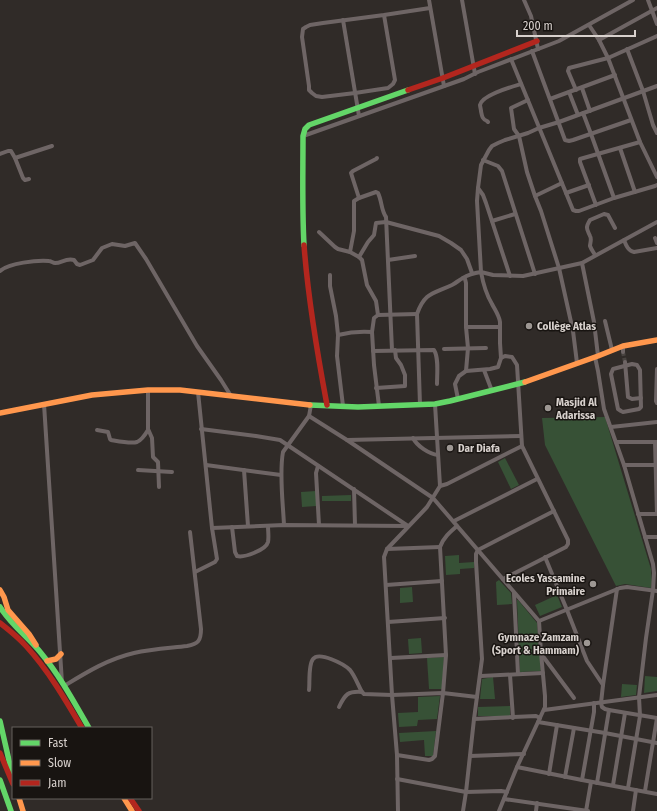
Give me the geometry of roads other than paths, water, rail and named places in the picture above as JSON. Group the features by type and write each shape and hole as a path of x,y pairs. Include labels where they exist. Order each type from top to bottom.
{"main road":[{"path":"327,405 314,330 307,276 302,212 305,129 308,125 443,78 537,40"},
{"path":"0,413 92,395 148,390 180,390 311,405 358,407 435,404 518,384 612,350 623,349 657,340"},
{"path":"0,590 4,596 7,608 32,637 39,651"},
{"path":"0,607 7,618 47,661 63,684 88,727"},
{"path":"0,623 19,639 41,663 63,694 81,727"},
{"path":"47,661 56,659 61,654"},
{"path":"0,722 12,774"},
{"path":"0,754 12,782"},
{"path":"0,780 11,811"},
{"path":"19,799 23,811"},
{"path":"125,799 132,811"},
{"path":"131,799 139,811"}],"street":[{"path":"429,0 444,86"},
{"path":"462,0 475,74"},
{"path":"524,0 531,16 538,49"},
{"path":"304,136 464,79 538,49 564,38 633,0"},
{"path":"648,0 657,24"},
{"path":"384,15 394,74 394,82 391,86 388,88 322,97 316,96 312,93 309,90 302,43 303,30 310,25 430,8"},
{"path":"599,40 657,8"},
{"path":"343,20 359,116"},
{"path":"589,25 608,58 640,142 657,177"},
{"path":"576,90 568,71 570,68 608,58 657,36"},
{"path":"627,49 657,133"},
{"path":"532,51 564,138 567,140 573,140 631,120"},
{"path":"511,59 566,193 576,211 657,185"},
{"path":"550,99 615,75"},
{"path":"488,122 482,118 480,104 491,94 521,84"},
{"path":"458,399 455,384 459,376 466,371 484,370 498,367 501,358 499,318 488,297 481,272 477,201 479,172 483,160 489,150 492,146 505,140 657,86"},
{"path":"582,88 590,111"},
{"path":"569,92 578,115"},
{"path":"528,100 512,107 511,109 514,129 519,136 534,196 541,211 559,268 570,319 577,363"},
{"path":"583,113 614,198"},
{"path":"596,204 580,160 598,153 640,142"},
{"path":"15,158 52,146"},
{"path":"620,148 635,192"},
{"path":"0,154 11,151 23,178 25,180 29,179"},
{"path":"359,198 351,172 377,158"},
{"path":"483,160 498,166 502,171 535,274"},
{"path":"534,196 562,183"},
{"path":"566,193 589,185"},
{"path":"478,188 486,202 510,276"},
{"path":"350,252 354,231 355,200 376,192 380,197 383,213 386,217 390,314 394,350 396,358 405,375 405,386 376,388"},
{"path":"492,221 515,214"},
{"path":"595,255 591,248 591,237 587,232 588,222 604,214 608,215 615,228"},
{"path":"359,256 374,236 376,223 386,222 439,236 451,243 461,250 468,259 472,273"},
{"path":"420,404 417,314 420,305 431,294 472,273 481,272 492,275 523,276 582,263 657,222"},
{"path":"319,232 335,247 359,256 362,260 367,287 376,301 378,315"},
{"path":"624,240 628,249 634,252 657,248"},
{"path":"0,270 7,266 25,262 47,261 56,263 68,259 74,260 77,264 80,264 93,260 102,248 112,244 124,246 136,243 197,346 222,380 231,396"},
{"path":"388,260 414,256"},
{"path":"582,263 594,322 598,371 604,409 624,465 645,537 655,564 655,590 646,638 639,698 640,716 628,788"},
{"path":"330,275 330,286 338,335 337,356 343,406"},
{"path":"463,278 465,279 466,283 466,327 468,348 466,371"},
{"path":"379,406 376,388 372,332 374,318 378,315 417,314"},
{"path":"605,322 612,350"},
{"path":"466,327 500,327"},
{"path":"338,335 360,331 372,332"},
{"path":"444,349 486,348"},
{"path":"374,351 434,350 437,358 437,384"},
{"path":"501,358 505,356 512,357 518,369 522,446 568,540 566,547 503,579"},
{"path":"625,364 628,397 632,399 641,398"},
{"path":"625,364 635,364 638,366 640,370 641,398 642,407 639,410 623,412 618,409 611,374 613,369 625,364"},
{"path":"657,369 657,403"},
{"path":"484,370 492,391"},
{"path":"148,390 148,430 152,438 153,456 158,462 159,487"},
{"path":"195,572 217,561 212,528 198,392"},
{"path":"44,404 63,684 95,667 123,656 136,652 187,646 195,644 199,640 201,629 190,532"},
{"path":"398,811 397,755 384,556 387,549 427,506 440,486 435,404"},
{"path":"284,525 281,475 283,452 309,416 311,405"},
{"path":"309,416 348,440 433,498 539,621 546,701 544,710 499,811"},
{"path":"610,427 657,422"},
{"path":"202,428 280,440 408,526"},
{"path":"97,430 108,432 111,440 133,443 138,442 144,437 148,430"},
{"path":"348,440 521,436"},
{"path":"413,438 419,445 433,454 438,455"},
{"path":"616,442 656,442 657,514 638,514"},
{"path":"440,486 447,484 522,446"},
{"path":"206,465 281,475"},
{"path":"624,465 656,465"},
{"path":"318,466 316,473 319,525"},
{"path":"138,470 172,472"},
{"path":"244,470 248,526"},
{"path":"454,521 537,479"},
{"path":"354,489 355,525"},
{"path":"463,811 482,659 476,558 477,553 478,550 554,511"},
{"path":"212,528 284,525 408,526"},
{"path":"232,527 235,552 237,556 242,557 258,551 266,546 268,541 268,526"},
{"path":"397,755 430,760 435,756 446,655 440,547 445,537 457,526"},
{"path":"645,537 657,537"},
{"path":"387,549 440,547"},
{"path":"545,557 587,661 603,685"},
{"path":"386,585 442,581"},
{"path":"539,621 624,587 655,590"},
{"path":"617,589 603,685 602,707 609,710 657,718 655,743 645,792"},
{"path":"514,592 518,674"},
{"path":"388,622 445,618"},
{"path":"541,653 574,698"},
{"path":"391,658 446,655"},
{"path":"309,690 312,660 315,657 321,656 338,662 349,669 362,692"},
{"path":"480,676 543,673"},
{"path":"510,675 513,718"},
{"path":"339,707 345,696 352,692 392,695 443,693 477,697"},
{"path":"544,710 657,695"},
{"path":"582,780 594,712 594,703"},
{"path":"597,783 609,710"},
{"path":"613,785 625,713"},
{"path":"474,719 536,716 539,720 557,725 655,743"},
{"path":"549,774 557,725"},
{"path":"565,777 574,728"},
{"path":"470,756 524,754"},
{"path":"517,768 657,794"},
{"path":"397,779 466,792 507,792"},
{"path":"504,799 537,803 563,809 587,811 591,782"},
{"path":"632,811 636,790"},
{"path":"536,811 537,803"}],"tunnel":[{"path":"623,352 625,362"}],"place":[{"name":"Collège Atlas","path":"529,326"},
{"name":"Masjid Al Adarissa","path":"548,408"},
{"name":"Dar Diafa","path":"450,448"},
{"name":"Ecoles Yassamine Primaire","path":"593,584"},
{"name":"Gymnaze Zamzam (Sport & Hammam)","path":"587,643"}]}
